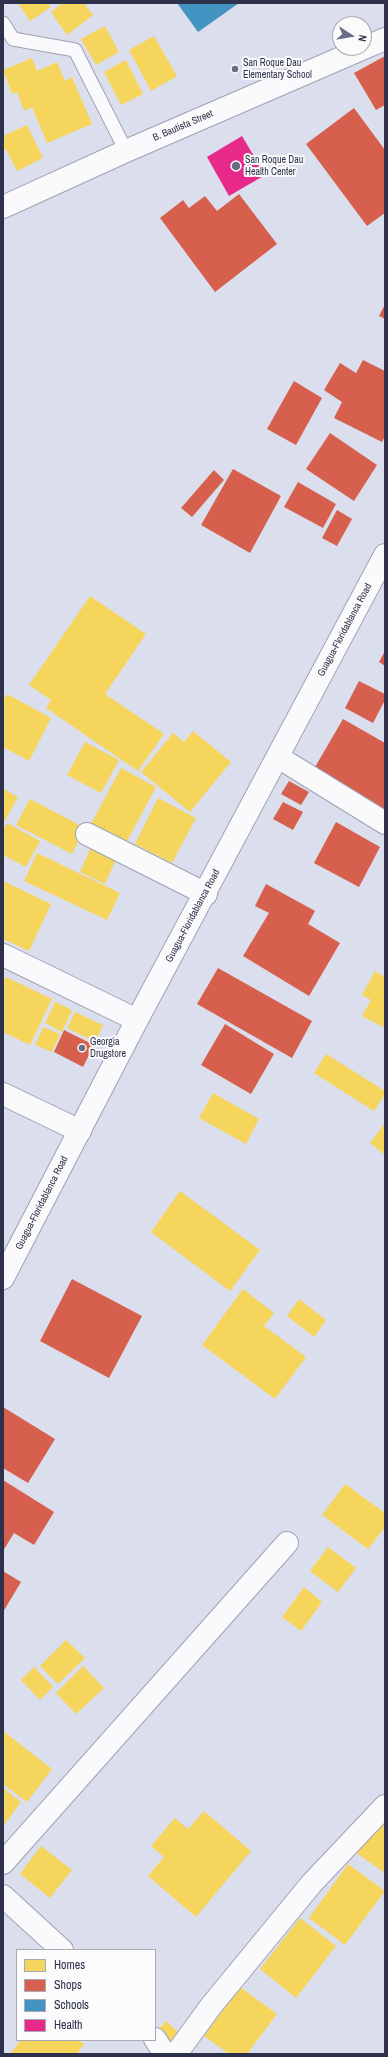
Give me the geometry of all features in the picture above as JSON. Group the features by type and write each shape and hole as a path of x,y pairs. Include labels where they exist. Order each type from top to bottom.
{"street":[{"name":"B. Bautista Street","path":"372,45 385,39"},
{"name":"B. Bautista Street","path":"3,207 126,151 346,56"},
{"name":"Guagua-Floridablanca Road","path":"6,1267 80,1131 137,1020 206,894 385,555"},
{"path":"278,757 385,823"},
{"path":"87,834 206,894"},
{"path":"3,955 137,1020"},
{"path":"3,1094 80,1131"},
{"path":"3,1863 287,1543"},
{"path":"176,2054 211,2006 312,1883 385,1806"},
{"path":"3,1896 61,1949"},
{"path":"156,2041 164,2054"}],"lane":[{"path":"3,23 13,39 75,50 126,151"}],"building: Homes":[{"path":"18,3 48,3 51,7 30,21"},
{"path":"63,3 84,3 93,15 67,35 51,12"},
{"path":"105,26 119,52 96,65 81,39"},
{"path":"154,36 177,76 151,91 129,50"},
{"path":"32,58 37,71 57,62 65,81 72,77 92,124 47,143 32,107 24,111 17,92 12,94 3,70"},
{"path":"126,60 143,94 121,105 104,72"},
{"path":"27,125 43,158 17,171 6,149 3,150 3,136"},
{"path":"90,596 146,634 105,694 164,734 138,771 46,708 51,700 29,685"},
{"path":"7,694 51,718 29,761 3,747 3,701"},
{"path":"193,731 231,762 190,812 141,772 173,733 184,742"},
{"path":"85,742 119,760 101,793 67,775"},
{"path":"121,768 156,787 126,843 91,824"},
{"path":"3,789 18,797 3,824"},
{"path":"158,798 196,818 172,863 135,844"},
{"path":"30,799 85,828 72,854 16,825"},
{"path":"7,823 40,841 26,867 3,855 3,830"},
{"path":"91,847 116,859 105,884 80,872"},
{"path":"37,853 120,893 107,920 24,881"},
{"path":"3,881 51,904 29,951 3,939"},
{"path":"375,971 385,977 385,1028 362,1016 371,1000 362,995"},
{"path":"6,977 52,999 30,1045 3,1032 3,983"},
{"path":"55,1002 72,1010 62,1032 45,1023"},
{"path":"75,1012 103,1025 95,1042 67,1028"},
{"path":"43,1027 60,1034 52,1052 35,1045"},
{"path":"326,1054 385,1091 385,1094 374,1111 314,1073"},
{"path":"213,1093 259,1119 246,1144 199,1118"},
{"path":"385,1123 385,1155 370,1143"},
{"path":"180,1191 260,1250 230,1291 151,1232"},
{"path":"243,1289 274,1313 264,1326 306,1357 275,1399 202,1345"},
{"path":"299,1299 326,1320 314,1337 287,1316"},
{"path":"345,1484 385,1513 385,1527 368,1549 322,1515"},
{"path":"328,1547 356,1568 338,1592 310,1571"},
{"path":"304,1587 322,1602 301,1631 282,1617"},
{"path":"66,1640 85,1658 58,1684 40,1666"},
{"path":"83,1666 104,1688 76,1714 56,1693"},
{"path":"34,1667 53,1687 40,1700 21,1680"},
{"path":"3,1731 52,1769 27,1802 3,1784"},
{"path":"3,1788 21,1802 3,1826"},
{"path":"204,1811 251,1851 196,1917 148,1876 164,1857 151,1846 175,1818 188,1829"},
{"path":"385,1811 385,1873 356,1853"},
{"path":"41,1846 72,1870 50,1898 20,1874"},
{"path":"348,1864 385,1891 345,1945 309,1918"},
{"path":"300,1918 336,1946 296,1998 260,1969"},
{"path":"240,1987 277,2014 247,2054 229,2054 204,2036"},
{"path":"166,2021 180,2034 171,2044 157,2031"},
{"path":"20,2041 80,2041 84,2044 77,2054 10,2054"}],"building: Shops":[{"path":"385,56 385,105 376,110 354,73"},
{"path":"354,108 385,150 385,213 367,226 306,144"},
{"path":"239,194 277,244 215,292 160,218 183,200 189,208 205,196 217,211"},
{"path":"385,304 385,319 379,316"},
{"path":"363,360 385,371 385,436 382,442 334,418 342,402 324,390 340,363 356,373"},
{"path":"294,381 322,398 296,445 267,429"},
{"path":"330,433 377,465 354,501 306,469"},
{"path":"233,469 281,496 250,553 201,525"},
{"path":"214,470 224,480 192,517 181,508"},
{"path":"298,482 336,504 323,528 284,507"},
{"path":"337,510 352,519 337,546 322,538"},
{"path":"385,651 385,666 379,662"},
{"path":"359,681 385,694 385,700 373,723 345,708"},
{"path":"343,719 385,743 385,816 311,774"},
{"path":"289,781 309,792 301,805 281,794"},
{"path":"283,802 303,812 293,830 273,819"},
{"path":"336,822 380,847 359,887 314,863"},
{"path":"266,884 315,911 308,924 340,943 309,996 243,956 269,913 255,906"},
{"path":"218,968 312,1021 292,1058 197,1004"},
{"path":"225,1024 274,1054 251,1094 201,1065"},
{"path":"64,1030 94,1045 83,1067 54,1052"},
{"path":"72,1279 142,1316 109,1378 40,1341"},
{"path":"3,1407 55,1439 28,1483 3,1468"},
{"path":"3,1480 54,1512 34,1545 14,1533 3,1551"},
{"path":"3,1571 21,1582 3,1612"}],"building: Schools":[{"path":"177,3 239,3 198,32"}],"building: Health":[{"name":"San Roque Dau Health Center","path":"242,136 265,175 229,196 207,157"}],"place":[{"name":"San Roque Dau Elementary School","path":"235,69"},
{"name":"San Roque Dau Health Center","path":"236,166"},
{"name":"Georgia Drugstore","path":"82,1048"}]}
